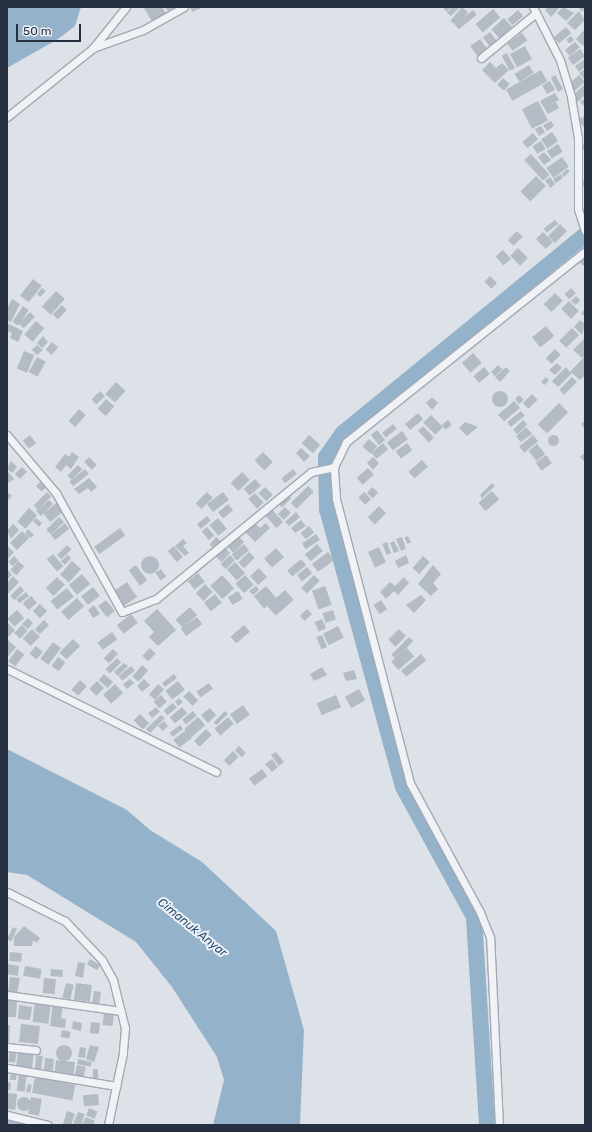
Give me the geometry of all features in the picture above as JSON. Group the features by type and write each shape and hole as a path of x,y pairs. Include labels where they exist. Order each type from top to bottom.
{"street":[{"path":"7,117 93,48 126,7"},
{"path":"93,48 143,30 184,7"},
{"path":"481,58 535,10 560,60 571,97 578,138 578,209 583,228"},
{"path":"499,1125 490,937 474,900 410,784 336,498 332,467 346,442 585,251"},
{"path":"7,435 56,493 122,612 156,599 302,479 321,468 332,467"},
{"path":"7,669 216,772"},
{"path":"7,892 48,910 86,941 113,980 122,1011 125,1028 117,1086 108,1125"},
{"path":"7,995 122,1011"},
{"path":"7,1047 36,1050"},
{"path":"7,1068 117,1086"},
{"path":"7,1115 48,1125"}],"water":[{"path":"7,7 81,7 75,26 58,39 7,68"},
{"name":"Cimanuk Anyar","path":"7,749 127,810 150,830 202,862 276,931 304,1030 300,1125 213,1125 224,1080 217,1057 172,987 136,942 27,875 7,872"}],"building":[{"path":"162,7 167,15 153,23 144,8"},
{"path":"165,7 176,7 168,11"},
{"path":"190,7 200,7 201,8 192,12"},
{"path":"442,7 451,7 447,12"},
{"path":"452,7 460,7 451,16 447,13"},
{"path":"462,7 468,12 457,26 450,21"},
{"path":"548,7 560,7 551,17 545,10"},
{"path":"563,7 574,13 566,21 557,13"},
{"path":"578,7 585,7 585,9 582,12"},
{"path":"493,9 500,17 483,32 476,24"},
{"path":"473,10 477,15 459,29 455,24"},
{"path":"518,10 523,16 512,25 507,19"},
{"path":"579,11 585,20 575,30 567,23"},
{"path":"504,18 512,27 499,38 491,29"},
{"path":"566,27 571,33 559,43 554,37"},
{"path":"585,29 585,43 583,46 576,39"},
{"path":"490,32 497,41 490,46 483,38"},
{"path":"522,33 527,40 513,51 507,44"},
{"path":"571,36 574,40 569,44 566,40"},
{"path":"480,39 488,50 479,57 470,46"},
{"path":"575,42 580,47 570,56 565,50"},
{"path":"525,46 532,59 517,67 510,54"},
{"path":"580,49 585,56 573,65 568,58"},
{"path":"507,53 515,68 510,71 502,56"},
{"path":"585,59 585,67 579,72 575,66"},
{"path":"490,62 496,68 502,63 509,70 495,83 482,70"},
{"path":"529,65 534,73 519,82 515,74"},
{"path":"585,69 585,80 579,73"},
{"path":"541,70 547,81 512,101 506,89"},
{"path":"555,75 563,89 558,92 551,78"},
{"path":"579,75 585,82 574,91 568,84"},
{"path":"503,78 510,84 504,91 497,85"},
{"path":"550,81 555,90 547,94 542,85"},
{"path":"584,85 585,95 578,102 572,96"},
{"path":"555,93 559,100 549,105 556,102 559,108 548,114 540,101"},
{"path":"585,98 585,105 584,106 580,102"},
{"path":"538,101 548,121 532,129 522,109"},
{"path":"585,116 585,126 583,127 579,119"},
{"path":"551,121 554,126 547,131 543,125"},
{"path":"541,126 545,132 539,136 535,129"},
{"path":"552,132 558,141 547,148 541,139"},
{"path":"533,133 538,139 527,148 522,142"},
{"path":"541,141 546,149 537,154 533,146"},
{"path":"585,143 585,152 581,146"},
{"path":"558,144 563,152 552,159 547,151"},
{"path":"544,152 551,160 544,165 538,157"},
{"path":"531,154 550,175 543,181 524,160"},
{"path":"562,157 569,167 553,178 546,168"},
{"path":"567,169 570,171 564,177 562,174"},
{"path":"561,174 563,178 556,183 553,179"},
{"path":"536,176 546,186 530,201 520,192"},
{"path":"550,177 555,184 551,188 545,181"},
{"path":"585,180 585,188 581,182"},
{"path":"555,220 558,224 547,232 544,228"},
{"path":"560,224 567,231 555,243 548,236"},
{"path":"517,231 523,237 513,246 508,240"},
{"path":"543,232 553,242 546,249 536,239"},
{"path":"518,248 528,258 520,266 510,256"},
{"path":"503,250 511,259 504,266 496,257"},
{"path":"585,254 585,263 583,266 578,261"},
{"path":"490,276 497,283 491,289 484,282"},
{"path":"33,279 42,286 29,302 20,296"},
{"path":"42,288 46,291 40,297 37,294"},
{"path":"571,288 576,293 570,299 565,294"},
{"path":"56,291 65,299 51,315 42,307"},
{"path":"555,293 563,301 551,312 544,304"},
{"path":"576,296 580,300 575,305 571,301"},
{"path":"12,299 20,304 11,322 7,320 7,309"},
{"path":"569,301 579,311 571,319 561,309"},
{"path":"62,305 67,310 58,319 53,314"},
{"path":"23,306 29,310 18,326 12,322"},
{"path":"585,309 585,317 581,313"},
{"path":"30,312 35,317 24,328 19,323"},
{"path":"580,320 585,324 582,335 574,327"},
{"path":"36,321 44,328 32,342 24,335"},
{"path":"7,323 23,331 18,342 10,338 12,333 7,331"},
{"path":"546,326 554,336 540,347 532,337"},
{"path":"572,328 579,335 566,348 559,341"},
{"path":"43,336 48,342 42,348 37,343"},
{"path":"585,338 585,355 582,358 573,350"},
{"path":"52,342 58,347 52,355 46,350"},
{"path":"37,345 43,350 37,355 32,350"},
{"path":"555,349 561,355 551,364 546,358"},
{"path":"24,351 34,355 27,373 17,369"},
{"path":"473,353 482,363 471,373 462,363"},
{"path":"585,356 585,375 580,380 572,373 558,387 552,381 566,367 570,372"},
{"path":"37,357 46,362 38,377 29,372"},
{"path":"557,363 562,368 555,375 549,370"},
{"path":"498,365 502,369 495,376 491,372"},
{"path":"484,367 490,374 479,383 473,376"},
{"path":"506,367 510,371 500,382 495,377"},
{"path":"546,377 549,380 545,385 541,382"},
{"path":"572,377 577,382 564,395 559,390"},
{"path":"116,382 126,391 115,403 105,394"},
{"path":"100,391 105,396 96,404 92,399"},
{"path":"500,391 506,393 508,399 506,405 500,407 494,405 492,399 494,393"},
{"path":"532,394 538,400 528,409 523,403"},
{"path":"519,395 524,400 519,404 515,399"},
{"path":"432,397 438,403 432,410 426,403"},
{"path":"106,399 114,406 106,416 97,409"},
{"path":"514,401 520,408 504,422 498,415"},
{"path":"559,403 568,412 547,433 538,424"},
{"path":"79,409 86,415 75,427 69,421"},
{"path":"521,411 525,416 511,427 507,422"},
{"path":"418,413 423,419 410,430 405,424"},
{"path":"431,415 443,427 435,435 423,423"},
{"path":"448,420 452,425 446,430 442,425"},
{"path":"523,420 527,424 517,434 513,430"},
{"path":"585,420 585,429 581,424"},
{"path":"465,422 478,427 467,436 459,428"},
{"path":"393,424 397,429 386,437 382,433"},
{"path":"423,426 434,438 429,442 418,431"},
{"path":"526,427 532,434 521,442 516,436"},
{"path":"377,430 385,440 379,445 371,435"},
{"path":"402,431 408,439 393,450 387,442"},
{"path":"30,435 36,443 29,448 23,440"},
{"path":"309,435 320,445 313,453 302,443"},
{"path":"533,435 538,441 524,453 519,447"},
{"path":"551,435 555,435 557,436 557,444 551,445 548,442 548,438"},
{"path":"369,439 377,446 371,454 362,447"},
{"path":"383,443 388,449 377,459 372,453"},
{"path":"407,443 412,450 401,459 396,451"},
{"path":"537,444 545,454 537,461 528,451"},
{"path":"301,448 310,456 304,462 296,453"},
{"path":"72,452 79,457 71,469 66,465 61,472 55,467 65,454 69,457"},
{"path":"263,452 273,462 264,470 255,460"},
{"path":"585,452 585,462 580,457"},
{"path":"546,455 552,463 542,471 536,463"},
{"path":"89,457 97,465 92,470 84,462"},
{"path":"373,457 379,463 373,470 367,463"},
{"path":"422,460 428,467 414,479 408,472"},
{"path":"11,461 17,467 12,473 7,469"},
{"path":"78,465 82,469 72,480 67,476"},
{"path":"22,467 27,472 20,479 15,474"},
{"path":"368,468 374,475 363,485 357,478"},
{"path":"85,469 89,474 73,486 69,482"},
{"path":"293,469 297,474 285,483 281,478"},
{"path":"8,472 14,479 7,484 7,473"},
{"path":"242,472 250,480 238,491 231,483"},
{"path":"89,478 97,487 91,492 88,488 79,494 74,489"},
{"path":"43,479 49,485 42,492 36,486"},
{"path":"255,479 261,486 250,496 244,489"},
{"path":"492,483 495,486 482,498 480,495"},
{"path":"308,486 314,492 297,509 291,503"},
{"path":"265,487 273,495 266,501 259,493"},
{"path":"372,487 378,492 373,498 367,493"},
{"path":"492,491 499,499 486,511 478,503"},
{"path":"7,492 12,496 7,501"},
{"path":"47,492 51,496 38,510 34,505"},
{"path":"207,492 213,498 201,509 196,503"},
{"path":"223,492 229,500 213,512 207,504"},
{"path":"364,492 371,499 365,505 358,498"},
{"path":"255,493 264,503 257,509 248,499"},
{"path":"287,494 291,498 282,507 278,503"},
{"path":"49,500 53,504 41,516 36,511"},
{"path":"57,502 64,510 51,522 43,514"},
{"path":"228,504 233,510 223,518 218,512"},
{"path":"379,506 386,513 375,524 368,517"},
{"path":"270,507 283,522 276,528 263,513"},
{"path":"285,507 291,513 284,520 278,514"},
{"path":"29,508 37,515 25,529 17,522"},
{"path":"296,512 300,517 289,526 285,522"},
{"path":"207,516 211,521 201,529 197,524"},
{"path":"59,517 64,522 51,535 46,530"},
{"path":"36,518 42,523 39,527 33,521"},
{"path":"218,518 227,529 218,536 209,525"},
{"path":"301,520 306,526 295,533 291,528"},
{"path":"65,523 69,529 55,540 51,535"},
{"path":"255,523 260,528 266,523 270,528 255,542 245,532"},
{"path":"13,524 19,530 11,539 7,531"},
{"path":"309,526 314,532 306,539 301,533"},
{"path":"207,527 214,535 209,540 202,532"},
{"path":"120,528 125,535 99,554 94,547"},
{"path":"28,529 34,535 30,538 25,533"},
{"path":"22,531 29,538 17,550 10,543"},
{"path":"316,534 320,540 306,549 302,544"},
{"path":"237,535 244,542 233,553 226,546"},
{"path":"408,536 411,542 408,544 404,538"},
{"path":"216,537 222,542 216,550 210,545"},
{"path":"402,537 406,549 401,551 396,539"},
{"path":"183,539 187,543 183,546 189,553 185,556 175,546"},
{"path":"394,541 399,551 394,553 390,543"},
{"path":"387,542 391,553 386,555 382,544"},
{"path":"244,544 249,550 237,560 232,554"},
{"path":"317,544 323,551 311,561 305,554"},
{"path":"67,545 71,549 61,559 57,555"},
{"path":"7,546 14,552 7,560"},
{"path":"174,546 183,557 177,562 168,551"},
{"path":"379,547 386,563 375,567 368,552"},
{"path":"225,548 230,553 222,562 216,557"},
{"path":"276,548 284,557 272,568 264,559"},
{"path":"249,552 255,558 244,568 238,563"},
{"path":"328,552 334,560 318,572 312,564"},
{"path":"53,554 63,566 57,571 47,559"},
{"path":"68,555 71,558 65,565 61,561"},
{"path":"230,555 235,560 226,569 221,564"},
{"path":"406,555 409,563 398,568 395,561"},
{"path":"14,556 18,560 13,566 8,562"},
{"path":"146,556 154,556 159,561 157,572 154,574 146,574 141,569 141,561"},
{"path":"423,556 430,562 419,574 413,568"},
{"path":"301,559 306,565 292,577 287,571"},
{"path":"18,561 24,566 16,575 10,570"},
{"path":"72,561 81,569 69,582 60,574"},
{"path":"235,562 245,573 237,581 227,569"},
{"path":"136,565 147,580 140,586 129,570"},
{"path":"433,565 441,574 433,583 438,589 431,596 418,584"},
{"path":"307,567 312,573 302,581 297,575"},
{"path":"259,568 267,577 258,585 250,576"},
{"path":"7,569 12,575 7,580"},
{"path":"161,569 166,576 161,580 155,573"},
{"path":"198,573 205,582 195,590 188,581"},
{"path":"82,574 90,584 77,595 69,585"},
{"path":"222,575 234,588 223,599 210,586"},
{"path":"245,575 254,585 244,593 235,584"},
{"path":"314,575 320,581 307,593 301,588"},
{"path":"13,576 19,582 7,595 7,583"},
{"path":"57,577 65,585 53,596 46,588"},
{"path":"404,577 409,583 398,595 394,591 386,599 380,592 390,582 395,586"},
{"path":"127,582 137,597 124,606 114,591"},
{"path":"205,584 213,592 204,601 196,593"},
{"path":"20,586 24,590 14,600 10,596"},
{"path":"256,586 259,590 253,595 249,591"},
{"path":"266,586 276,598 264,609 254,596"},
{"path":"325,586 332,605 319,610 312,591"},
{"path":"93,587 100,596 88,605 81,596"},
{"path":"67,588 74,597 57,610 50,601"},
{"path":"285,590 294,600 276,616 267,606"},
{"path":"238,591 243,599 233,605 228,597"},
{"path":"26,592 29,596 19,603 16,599"},
{"path":"215,594 222,603 211,611 204,603"},
{"path":"421,595 426,600 414,613 406,605"},
{"path":"31,596 37,603 29,610 23,603"},
{"path":"77,598 84,606 68,620 61,612"},
{"path":"106,600 115,611 107,617 98,606"},
{"path":"381,600 387,609 380,614 374,605"},
{"path":"40,604 47,611 40,618 33,611"},
{"path":"94,605 100,614 93,618 88,610"},
{"path":"190,607 197,615 183,628 176,619"},
{"path":"157,609 176,630 158,646 149,637 154,632 144,621"},
{"path":"307,609 312,614 305,621 300,616"},
{"path":"17,610 24,618 14,627 7,619"},
{"path":"333,610 336,620 325,623 322,613"},
{"path":"131,614 138,623 124,634 117,625"},
{"path":"197,617 202,624 186,636 181,629"},
{"path":"28,618 33,623 28,629 22,624"},
{"path":"322,619 326,628 319,631 315,622"},
{"path":"44,620 49,625 40,634 35,629"},
{"path":"7,622 15,630 7,638"},
{"path":"22,625 28,631 20,638 14,633"},
{"path":"244,625 250,632 236,644 230,637"},
{"path":"338,626 344,638 329,645 323,634"},
{"path":"32,629 40,637 31,646 23,638"},
{"path":"399,629 406,636 395,647 388,640"},
{"path":"112,632 117,639 103,650 97,643"},
{"path":"322,635 327,647 322,649 316,637"},
{"path":"409,637 413,641 396,659 391,655"},
{"path":"73,639 80,646 67,660 60,652"},
{"path":"8,640 16,647 7,658 7,641"},
{"path":"53,642 61,648 48,665 40,659"},
{"path":"36,646 43,652 36,659 29,654"},
{"path":"150,648 156,654 148,661 142,656"},
{"path":"407,648 414,656 398,670 391,662"},
{"path":"17,649 24,654 15,666 8,661"},
{"path":"113,649 118,654 109,663 104,658"},
{"path":"421,654 426,660 406,677 401,671"},
{"path":"58,657 65,662 59,671 52,666"},
{"path":"117,658 121,662 110,674 106,669"},
{"path":"124,663 128,666 118,676 114,672"},
{"path":"142,665 148,670 138,682 132,676"},
{"path":"131,666 135,671 122,681 119,676"},
{"path":"322,667 327,675 314,681 310,674"},
{"path":"354,670 357,679 346,681 343,673"},
{"path":"104,674 113,682 108,688 99,680"},
{"path":"174,674 177,678 165,687 162,683"},
{"path":"130,679 134,683 127,689 123,684"},
{"path":"144,679 150,685 142,692 137,686"},
{"path":"80,680 87,686 78,696 71,690"},
{"path":"97,681 104,688 96,696 89,689"},
{"path":"178,681 185,690 172,700 165,691"},
{"path":"209,683 213,689 200,697 197,691"},
{"path":"115,684 123,693 111,704 103,695"},
{"path":"158,684 164,689 155,700 149,695"},
{"path":"359,689 365,700 351,708 345,697"},
{"path":"189,691 198,700 193,706 183,697"},
{"path":"161,695 167,702 159,708 153,702"},
{"path":"336,695 341,707 322,715 317,703"},
{"path":"179,698 183,702 178,706 175,702"},
{"path":"173,703 177,708 167,715 164,711"},
{"path":"243,705 250,715 237,724 230,714"},
{"path":"156,707 160,712 152,718 148,713"},
{"path":"182,707 187,713 175,723 170,717"},
{"path":"210,708 216,715 208,723 201,715"},
{"path":"193,711 197,716 186,724 182,720"},
{"path":"225,711 228,714 217,725 214,722"},
{"path":"140,714 149,723 143,730 134,720"},
{"path":"161,715 165,718 150,733 146,729"},
{"path":"198,717 205,725 192,737 184,729"},
{"path":"228,717 234,724 220,736 214,729"},
{"path":"164,721 168,726 163,731 158,726"},
{"path":"180,725 183,729 173,737 170,733"},
{"path":"206,729 212,735 200,747 194,741"},
{"path":"186,730 192,738 179,748 173,740"},
{"path":"239,746 246,753 242,757 235,750"},
{"path":"233,751 239,757 229,766 224,760"},
{"path":"276,752 284,762 279,766 271,755"},
{"path":"272,759 278,767 272,772 265,764"},
{"path":"262,769 267,776 254,786 249,778"},
{"path":"24,926 40,938 37,943 33,940 32,946 14,946 14,937"},
{"path":"13,927 17,929 11,942 7,939"},
{"path":"10,952 22,953 21,962 9,961"},
{"path":"90,959 100,965 97,970 87,964"},
{"path":"78,962 85,963 83,978 75,976"},
{"path":"7,964 19,966 18,976 7,974"},
{"path":"25,966 42,969 40,979 23,976"},
{"path":"51,969 63,970 62,977 50,976"},
{"path":"10,977 20,978 17,994 8,992"},
{"path":"44,978 56,979 55,994 43,993"},
{"path":"66,983 74,985 70,999 62,998"},
{"path":"76,983 92,985 90,1002 74,1000"},
{"path":"94,991 101,992 99,1004 92,1003"},
{"path":"7,998 17,999 16,1017 7,1017"},
{"path":"35,1001 51,1003 48,1024 32,1022"},
{"path":"53,1004 63,1005 61,1018 66,1019 65,1028 50,1026"},
{"path":"19,1005 32,1007 30,1020 18,1019"},
{"path":"104,1012 114,1013 113,1026 103,1025"},
{"path":"73,1021 82,1023 81,1031 72,1029"},
{"path":"91,1022 100,1023 99,1034 90,1033"},
{"path":"21,1024 40,1026 38,1044 19,1042"},
{"path":"7,1025 10,1025 9,1045 7,1045"},
{"path":"62,1030 71,1032 69,1039 60,1037"},
{"path":"64,1045 70,1047 72,1053 70,1059 64,1061 58,1059 56,1053 58,1047"},
{"path":"90,1045 99,1047 94,1062 86,1059"},
{"path":"80,1047 86,1048 85,1058 78,1057"},
{"path":"10,1049 17,1050 15,1063 8,1062"},
{"path":"18,1051 34,1053 32,1068 16,1066"},
{"path":"36,1055 43,1056 41,1070 35,1069"},
{"path":"45,1058 54,1059 53,1071 44,1070"},
{"path":"78,1059 92,1062 91,1067 77,1064"},
{"path":"56,1060 75,1062 74,1075 55,1073"},
{"path":"77,1065 86,1067 83,1080 74,1078"},
{"path":"93,1069 98,1069 98,1078 93,1078"},
{"path":"11,1072 17,1072 16,1080 10,1080"},
{"path":"19,1073 27,1074 25,1092 17,1091"},
{"path":"35,1077 75,1085 72,1101 32,1093"},
{"path":"7,1082 11,1083 10,1090 7,1090"},
{"path":"28,1084 32,1085 30,1093 26,1092"},
{"path":"8,1093 17,1094 15,1110 7,1109"},
{"path":"98,1094 99,1105 84,1106 83,1095"},
{"path":"21,1097 27,1097 31,1101 31,1107 27,1111 21,1111 17,1107 17,1101"},
{"path":"31,1097 42,1099 39,1116 28,1114"},
{"path":"89,1108 97,1111 95,1119 86,1115"},
{"path":"67,1111 75,1114 71,1125 63,1124"},
{"path":"78,1112 85,1114 81,1125 73,1124"},
{"path":"86,1117 95,1121 93,1125 82,1125"},
{"path":"7,1118 33,1124 33,1125 7,1125"}],"waterway":[{"path":"487,1125 474,917 403,787 327,510 326,457 343,433 585,235"}]}
